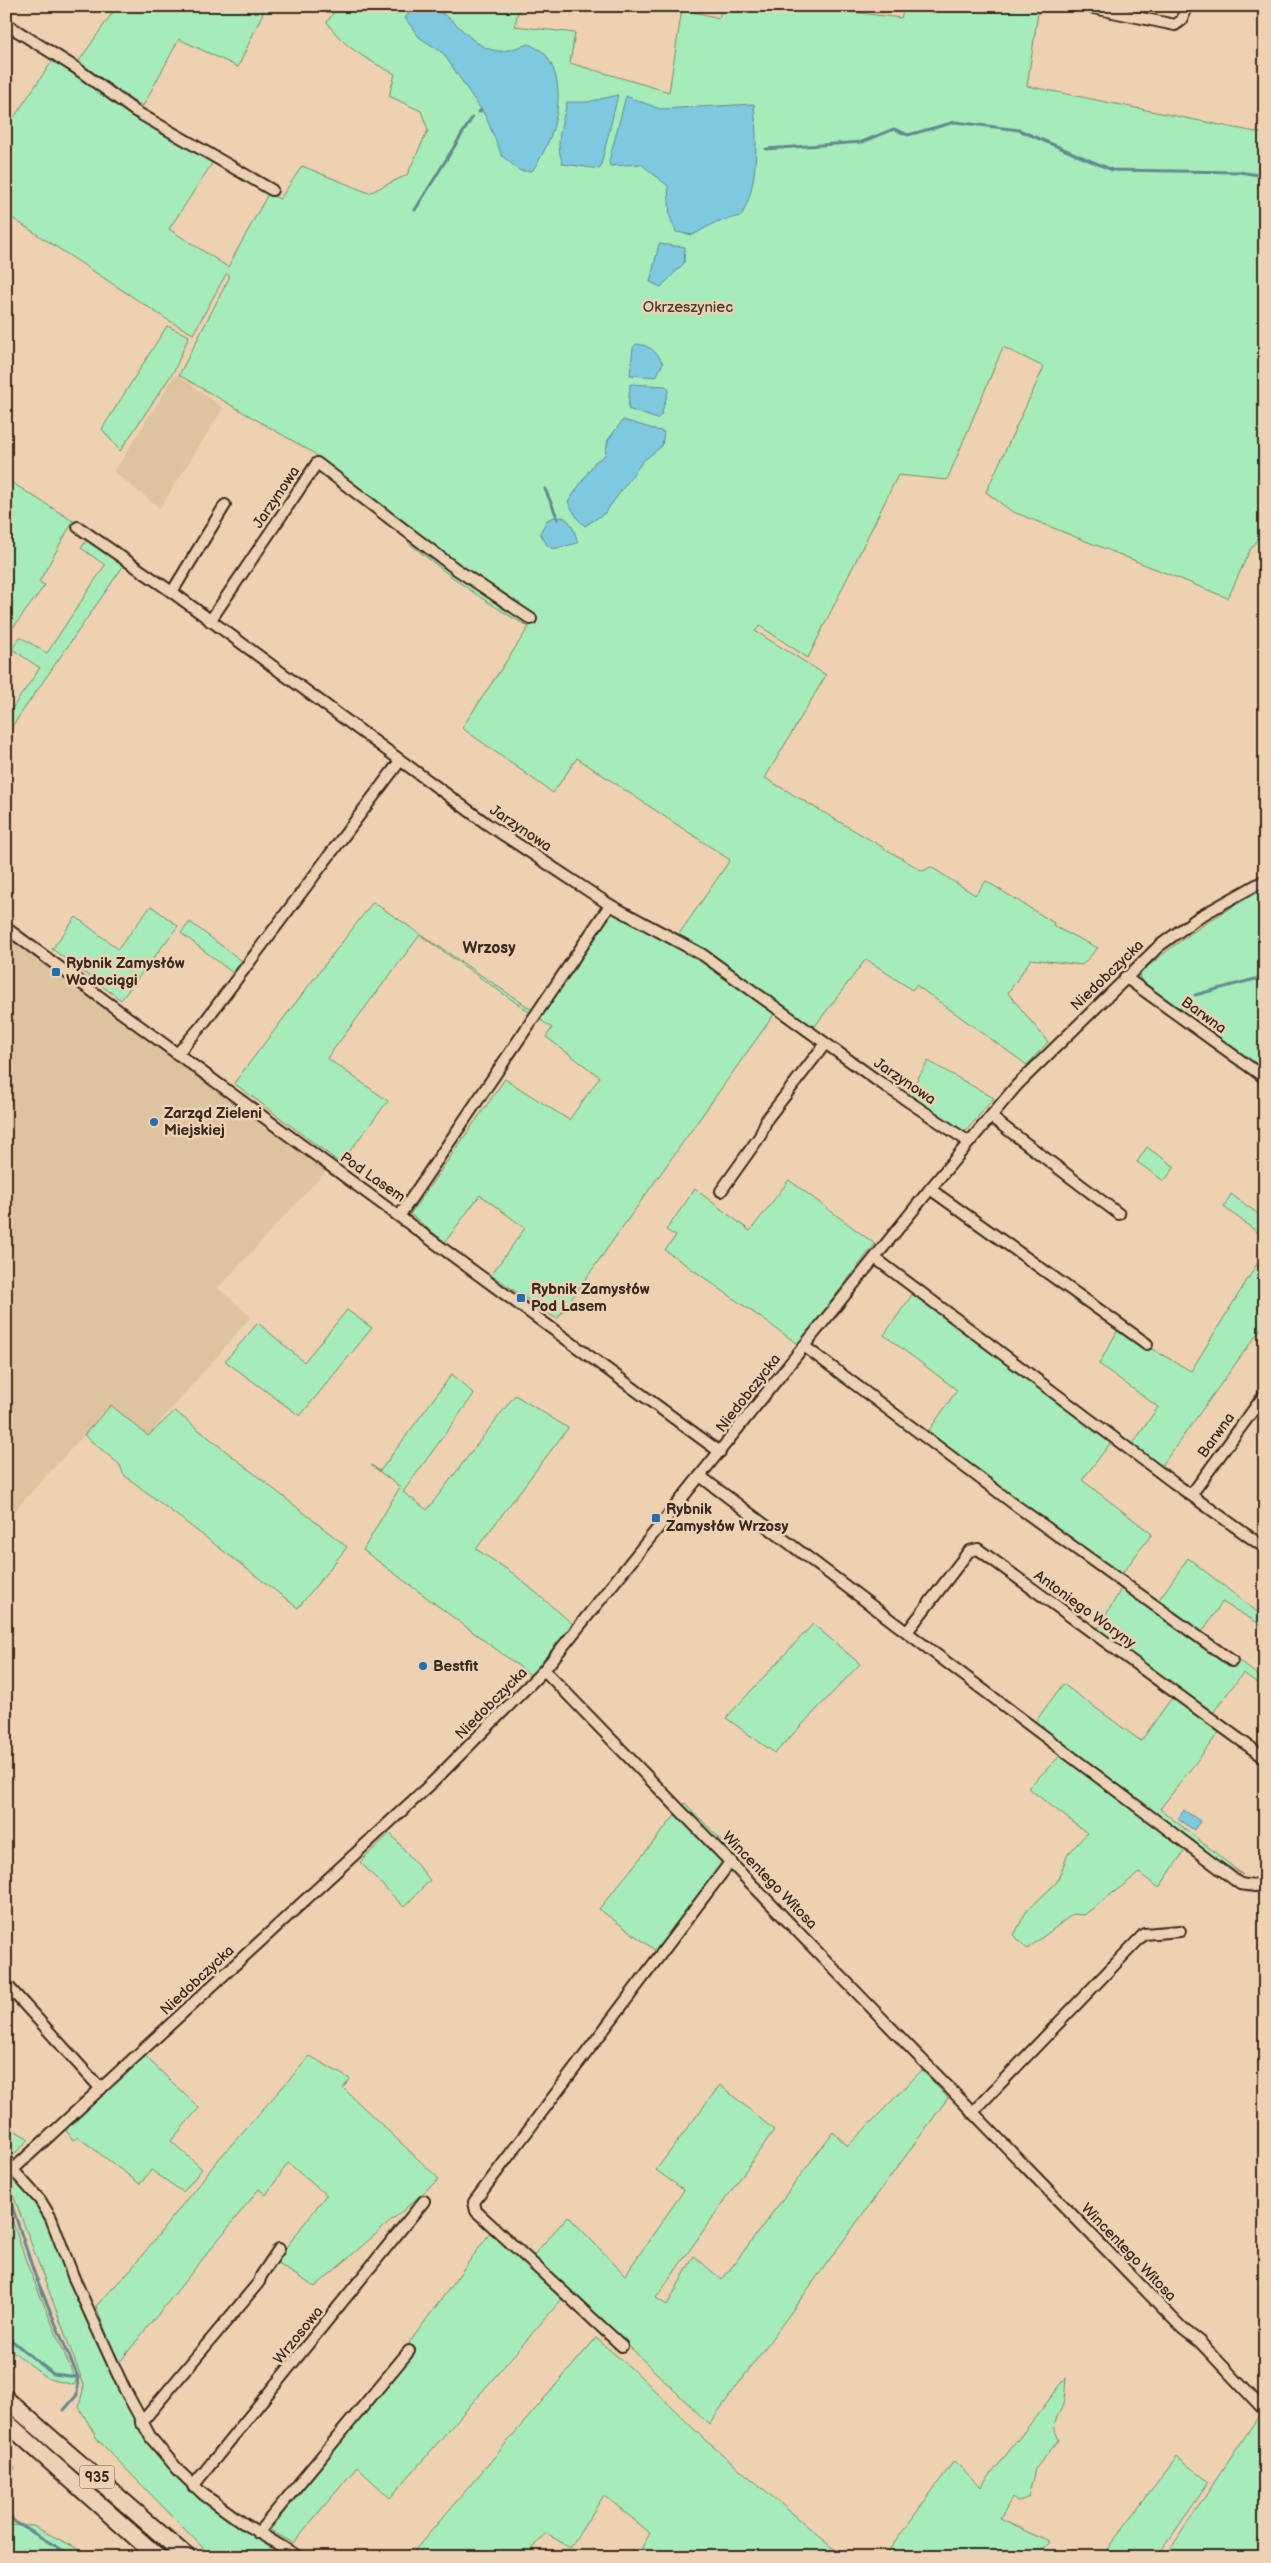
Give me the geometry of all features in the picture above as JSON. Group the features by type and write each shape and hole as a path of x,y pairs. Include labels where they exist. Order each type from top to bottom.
{"main road":[{"name":"935","path":"6,2399 187,2557"},
{"name":"935","path":"6,2422 158,2557"}],"street":[{"path":"1084,6 1175,25 1182,20 1186,6"},
{"path":"6,24 76,68 135,111 272,190"},
{"name":"Jarzynowa","path":"210,621 317,463 456,570 531,619"},
{"path":"172,592 225,505"},
{"name":"Jarzynowa","path":"78,527 172,592 487,824 610,905 703,955 825,1044 969,1142"},
{"path":"177,1054 203,1024 400,761"},
{"name":"Niedobczycka","path":"9,2173 433,1782 544,1670 930,1189 1017,1085 1125,977 1159,946 1199,917 1265,880"},
{"path":"400,1215 610,905"},
{"name":"Pod Lasem","path":"6,928 400,1215 720,1452"},
{"name":"Barwna","path":"1125,977 1265,1078"},
{"path":"721,1191 760,1136 767,1119 825,1044"},
{"path":"991,1117 1119,1214"},
{"path":"930,1189 1146,1344"},
{"path":"875,1258 1190,1495 1265,1548"},
{"path":"804,1346 1018,1507 1232,1661"},
{"name":"Barwna","path":"1190,1495 1265,1394"},
{"path":"700,1476 1240,1884 1255,1886 1265,1879"},
{"name":"Antoniego Woryny","path":"907,1632 969,1551 978,1549 1265,1758"},
{"name":"Wincentego Witosa","path":"544,1670 732,1860 972,2112 1183,2329 1200,2342 1265,2411"},
{"path":"622,2346 476,2211 474,2202 732,1860"},
{"path":"972,2112 1144,1934 1180,1931"},
{"path":"6,1984 101,2089"},
{"path":"9,2173 40,2200 51,2218 73,2276 141,2423 158,2446 193,2486 258,2533 299,2557"},
{"name":"Wrzosowa","path":"193,2486 424,2201"},
{"path":"141,2423 259,2282 279,2249"},
{"path":"258,2533 409,2351"}],"shaded area":[{"path":"176,374 223,408 160,508 114,472"},
{"path":"6,935 326,1171 218,1288 251,1317 148,1436 111,1405 6,1520"}],"green space":[{"path":"117,6 266,6 238,67 179,39 143,106 77,64"},
{"name":"Okrzeszyniec","path":"338,6 519,6 515,26 575,33 570,63 669,92 682,9 719,18 722,6 804,6 901,18 905,6 1039,6 1027,86 1265,134 1265,530 1250,550 1228,598 1011,511 986,492 1044,367 1003,347 947,480 898,475 808,658 760,626 755,631 826,675 765,778 923,871 931,867 975,895 986,881 1054,923 1053,926 1098,948 1082,965 1031,959 1008,993 1048,1042 1027,1065 916,985 912,990 866,959 815,1026 775,1013 557,1319 491,1275 525,1228 480,1195 445,1242 410,1214 505,1079 569,1120 600,1077 546,1037 552,1028 420,935 327,1058 388,1101 342,1161 339,1162 234,1083 373,902 534,1011 607,897 679,934 730,860 577,758 553,793 462,728 529,627 482,598 422,554 408,542 428,540 379,507 312,452 179,375 230,276 226,274 193,334 168,320 6,214 6,129 53,60 118,105 213,162 169,229 228,267 268,194 280,199 302,166 369,193 407,175 428,130 421,111 389,96 395,74 357,52 334,31 327,22"},
{"path":"167,326 189,336 174,371 120,451 102,429"},
{"path":"6,479 73,521 39,582 45,585 6,637"},
{"path":"87,540 124,565 6,735 6,717 40,668 12,649 20,637 47,653 105,565 81,548"},
{"path":"1265,888 1265,1072 1142,985 1139,974 1200,928"},
{"path":"151,906 178,926 121,1000 52,949 76,917 118,949"},
{"path":"190,922 242,961 233,973 181,933"},
{"path":"928,1061 994,1098 965,1132 908,1095"},
{"path":"1147,1147 1175,1167 1164,1181 1137,1162"},
{"path":"789,1180 875,1244 798,1344 665,1250 676,1236 666,1230 695,1189 750,1231"},
{"path":"1231,1194 1265,1219 1265,1238 1224,1207"},
{"path":"1265,1251 1265,1323 1160,1468 1132,1445 1158,1407 1099,1364 1118,1330 1191,1371"},
{"path":"914,1292 1113,1440 1082,1480 1152,1534 1120,1576 1156,1604 1188,1558 1265,1618 1265,1627 1222,1602 1202,1632 1265,1681 1265,1688 1243,1673 1212,1714 1097,1630 1123,1586 926,1435 957,1390 884,1335"},
{"path":"347,1310 372,1328 300,1416 225,1361 258,1323 304,1362"},
{"path":"452,1374 474,1394 403,1492 427,1510 515,1395 568,1428 476,1549 514,1574 575,1626 532,1676 363,1550 400,1487 371,1465 380,1471"},
{"path":"111,1405 148,1436 175,1411 347,1547 298,1608 124,1475 120,1465 84,1435"},
{"path":"813,1624 860,1664 775,1753 726,1718"},
{"path":"1063,1684 1141,1741 1173,1696 1220,1731 1160,1809 1243,1875 1189,1844 1159,1888 1139,1873 1084,1915 1073,1914 1027,1949 1014,1935 1026,1912 1057,1882 1068,1854 1087,1833 1028,1788 1060,1756 1066,1746 1035,1722"},
{"path":"685,1803 729,1848 726,1859 659,1953 599,1909"},
{"path":"390,1833 430,1880 404,1907 360,1862"},
{"path":"145,2056 199,2108 171,2141 202,2169 183,2192 151,2170 140,2184 78,2137 73,2140 65,2129"},
{"path":"310,2056 350,2079 343,2088 439,2179 315,2287 275,2262 326,2195 288,2163 266,2195 259,2189 118,2364 96,2306 132,2268 218,2160"},
{"path":"922,2070 948,2098 709,2424 604,2322 562,2299 390,2498 357,2467 293,2543 270,2530 416,2350 409,2343 493,2229 562,2298 565,2295 530,2259 568,2216 625,2275 684,2190 656,2170 720,2085 774,2130 656,2298 667,2305 694,2256 722,2280 833,2132 848,2146"},
{"path":"6,2125 29,2139 6,2163"},
{"path":"16,2179 40,2206 87,2318 145,2436 192,2491 251,2533 291,2557 212,2557 98,2440 79,2407 84,2385 9,2184"},
{"path":"6,2202 27,2264 76,2381 74,2385 49,2379 6,2346"},
{"path":"596,2338 640,2376 704,2439 844,2557 637,2557 650,2533 604,2495 570,2548 546,2533 526,2557 415,2557 415,2550"},
{"path":"1066,2378 1063,2404 1055,2423 1055,2430 1059,2440 1035,2469 1028,2497 1018,2502 1012,2498 1000,2519 1049,2542 1036,2557 884,2557 954,2461 981,2487"},
{"path":"1258,2417 1265,2423 1265,2557 1165,2557"},
{"path":"1177,2457 1209,2482 1157,2557 1101,2557"},
{"path":"6,2525 33,2526 94,2557 6,2557"}],"water":[{"path":"415,6 440,12 486,48 502,51 529,44 545,54 553,68 557,82 558,98 553,130 540,159 532,171 520,171 502,156 486,117 443,53 419,37 405,18"},
{"path":"618,95 600,169 563,164 560,156 559,140 567,102 587,102"},
{"path":"626,96 660,109 754,104 756,146 754,176 747,204 741,216 716,222 693,235 676,232 670,217 668,186 641,164 610,166 609,161"},
{"path":"659,244 685,247 684,263 661,287 650,282"},
{"path":"636,344 652,349 663,363 656,377 630,375 633,348"},
{"path":"630,384 666,386 669,389 661,415 657,419 628,409"},
{"path":"623,420 664,432 662,446 643,461 605,513 585,526 577,518 568,502 595,462 605,455 608,440"},
{"path":"554,517 562,517 568,520 578,543 553,549 547,545 540,533 547,520"},
{"path":"1184,1810 1200,1821 1194,1830 1178,1819"}],"waterway":[{"path":"402,6 409,12"},
{"path":"415,210 472,118"},
{"path":"766,149 862,142 894,129 908,135 955,122 1019,130 1112,170 1239,172 1265,176"},
{"path":"545,489 558,519"},
{"path":"1195,995 1255,979 1265,980"},
{"path":"6,2188 35,2275 78,2377 77,2395 64,2410"},
{"path":"6,2336 53,2374 78,2377"},
{"path":"6,2477 14,2468"},
{"path":"6,2512 15,2522 74,2557"}],"place":[{"name":"Rybnik Zamysłów Wodociągi","path":"56,972"},
{"name":"Zarząd Zieleni Miejskiej","path":"154,1122"},
{"name":"Rybnik Zamysłów Pod Lasem","path":"521,1298"},
{"name":"Rybnik Zamysłów Wrzosy","path":"656,1518"},
{"name":"Bestfit","path":"423,1666"}],"district":[{"name":"Wrzosy","path":"489,947"}]}
